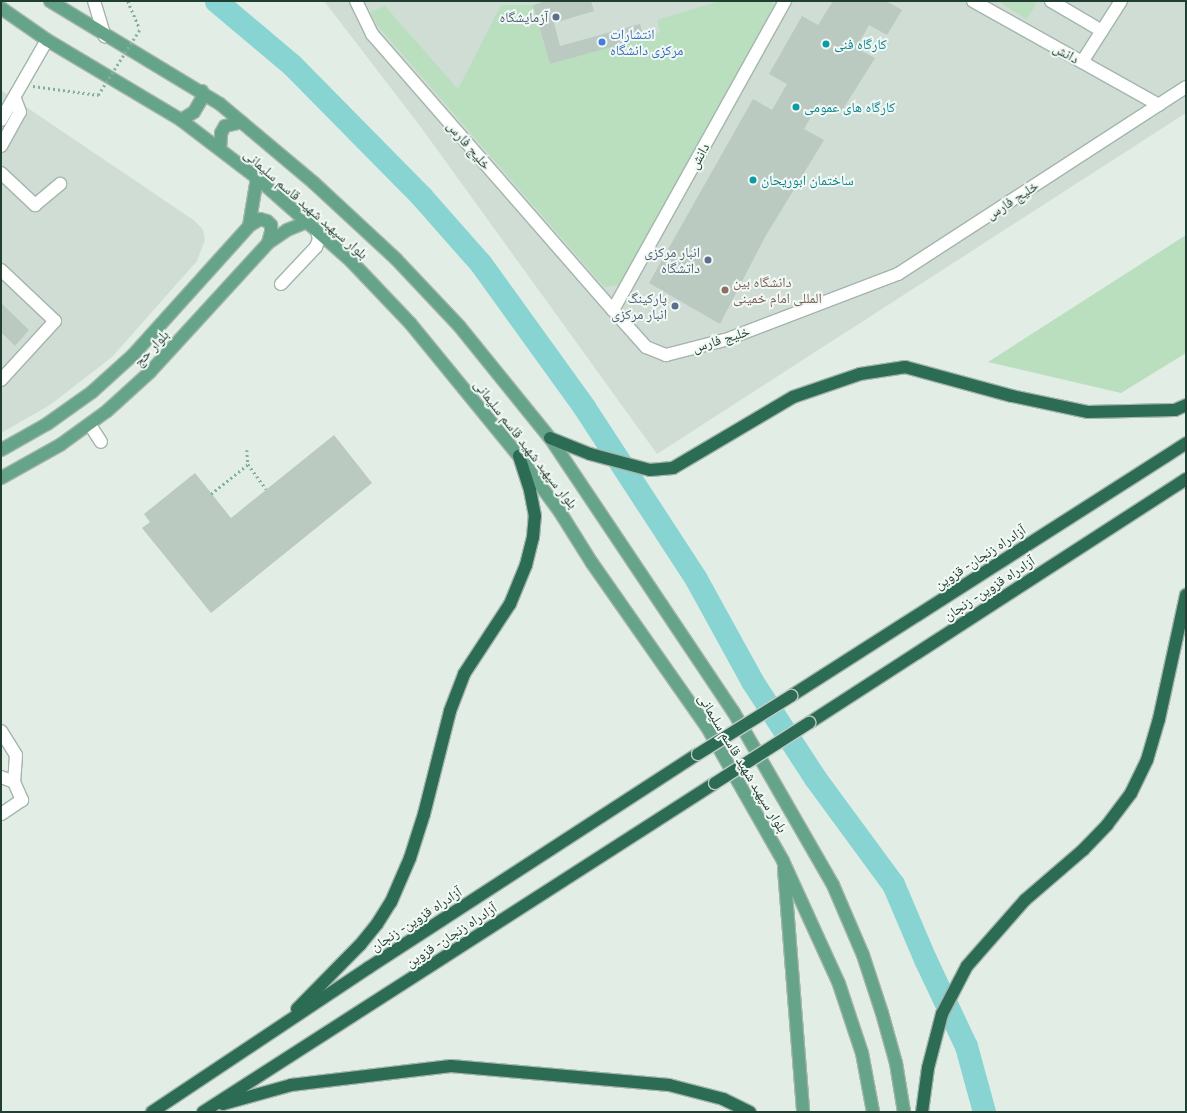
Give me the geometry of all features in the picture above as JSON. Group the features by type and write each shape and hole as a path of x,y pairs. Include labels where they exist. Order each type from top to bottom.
{"highway":[{"path":"550,438 590,454 650,470 673,468 793,397 860,374 905,367 1012,396 1088,412 1175,410 1186,405"},
{"name":"آزادراه زنجان - قزوین","path":"698,754 791,696 1186,442"},
{"path":"279,1027 360,945 391,902 424,814 450,711 464,674 510,604 526,565 533,537 534,516 530,490 519,456"},
{"name":"آزادراه قزوین - زنجان","path":"715,783 1186,479"},
{"path":"922,1112 928,1068 942,1014 952,992 967,966 1025,900 1083,850 1107,825 1131,792 1146,760 1159,719 1186,595"},
{"name":"آزادراه قزوین - زنجان","path":"152,1112 279,1027 698,754"},
{"name":"آزادراه زنجان - قزوین","path":"207,1110 715,783"},
{"path":"207,1110 291,1086 452,1066 669,1085 723,1099 750,1112"}],"main road":[{"name":"بلوار سپهبد شهید قاسم سلیمانی","path":"50,1 105,36 202,91 242,122 319,188 401,264 464,332 550,438 733,711 833,885 863,955 882,1013 896,1063 904,1112"},
{"name":"بلوار سپهبد شهید قاسم سلیمانی","path":"1,8 46,40 181,120 256,178 307,222 351,261 410,323 519,456 560,512 592,563 707,727 783,861 839,984 862,1053 873,1112"},
{"path":"181,120 194,112 202,98 202,91"},
{"path":"220,149 221,133 225,126 242,122"},
{"path":"249,226 256,178"},
{"path":"249,226 260,219 267,221 271,225 271,232 268,242"},
{"name":"بلوار حج","path":"1,478 60,445 90,425 150,372 268,242 287,230 307,222"},
{"name":"بلوار حج","path":"1,450 47,424 92,392 133,355 249,226"},
{"path":"783,861 803,1112"}],"street":[{"path":"94,1 105,36"},
{"name":"خلیج فارس","path":"356,1 372,34 613,310 646,347 666,355 725,340 898,274 1186,87"},
{"name":"دانش","path":"613,310 785,1"},
{"name":"دانش","path":"974,1 1159,105"},
{"path":"1051,1 1102,30"},
{"path":"1082,62 1121,1"},
{"path":"1,119 15,99 46,40"},
{"path":"1,146 20,112 15,99"},
{"path":"1,173 35,205 60,184"},
{"path":"281,284 316,247 319,238 317,231"},
{"path":"1,270 55,321 1,380"},
{"path":"90,425 101,442"},
{"path":"1,731 16,755 14,782 22,800 1,814"},
{"path":"1,777 14,782"}],"path":[{"path":"22,85 98,95 140,29 128,1"},
{"path":"247,450 248,464 266,489"},
{"path":"211,494 248,464"}],"shaded area":[{"name":"دانشگاه بین المللی امام خمینی","path":"324,1 1186,1 1186,113 657,454 420,126"},
{"path":"1,90 195,221 203,230 205,240 197,261 112,357 50,405 1,433"}],"green space":[{"path":"720,1 772,1 776,10 624,284 604,287 377,25 370,12 385,6 458,89 501,5 533,5 550,64 660,32 657,20"},
{"path":"1003,1 1035,1 1036,5 1026,19 1001,3"},
{"path":"1186,235 1186,353 1121,393 988,362"}],"building":[{"name":"انتشارات مرکزی دانشگاه","path":"546,1 591,1 594,11 554,23 560,46 640,24 644,38 550,64 533,5"},
{"path":"833,1 886,1 902,10 887,35 869,25 856,48 875,58 840,114 819,103 804,129 824,140 765,237 720,324 649,283 753,99 772,110 787,84 769,74 802,16 818,25"},
{"path":"1,303 29,330 15,346 1,332"},
{"path":"334,435 372,483 211,613 142,528 150,522 144,514 195,473 231,518"}],"waterway":[{"path":"216,1 292,65 422,197 481,264 584,407 696,579 752,681 815,778 893,884 925,959 966,1046 984,1112"}],"place":[{"name":"آزمایشگاه","path":"556,17"},
{"name":"انتشارات مرکزی دانشگاه","path":"602,42"},
{"name":"کارگاه فنی","path":"826,44"},
{"name":"کارگاه های عمومی","path":"796,107"},
{"name":"ساختمان ابوریحان","path":"753,180"},
{"name":"انبار مرکزی داتشگاه","path":"708,260"},
{"name":"دانشگاه بین المللی امام خمینی","path":"725,290"},
{"name":"پارکینگ انبار مرکزی","path":"675,306"}]}
